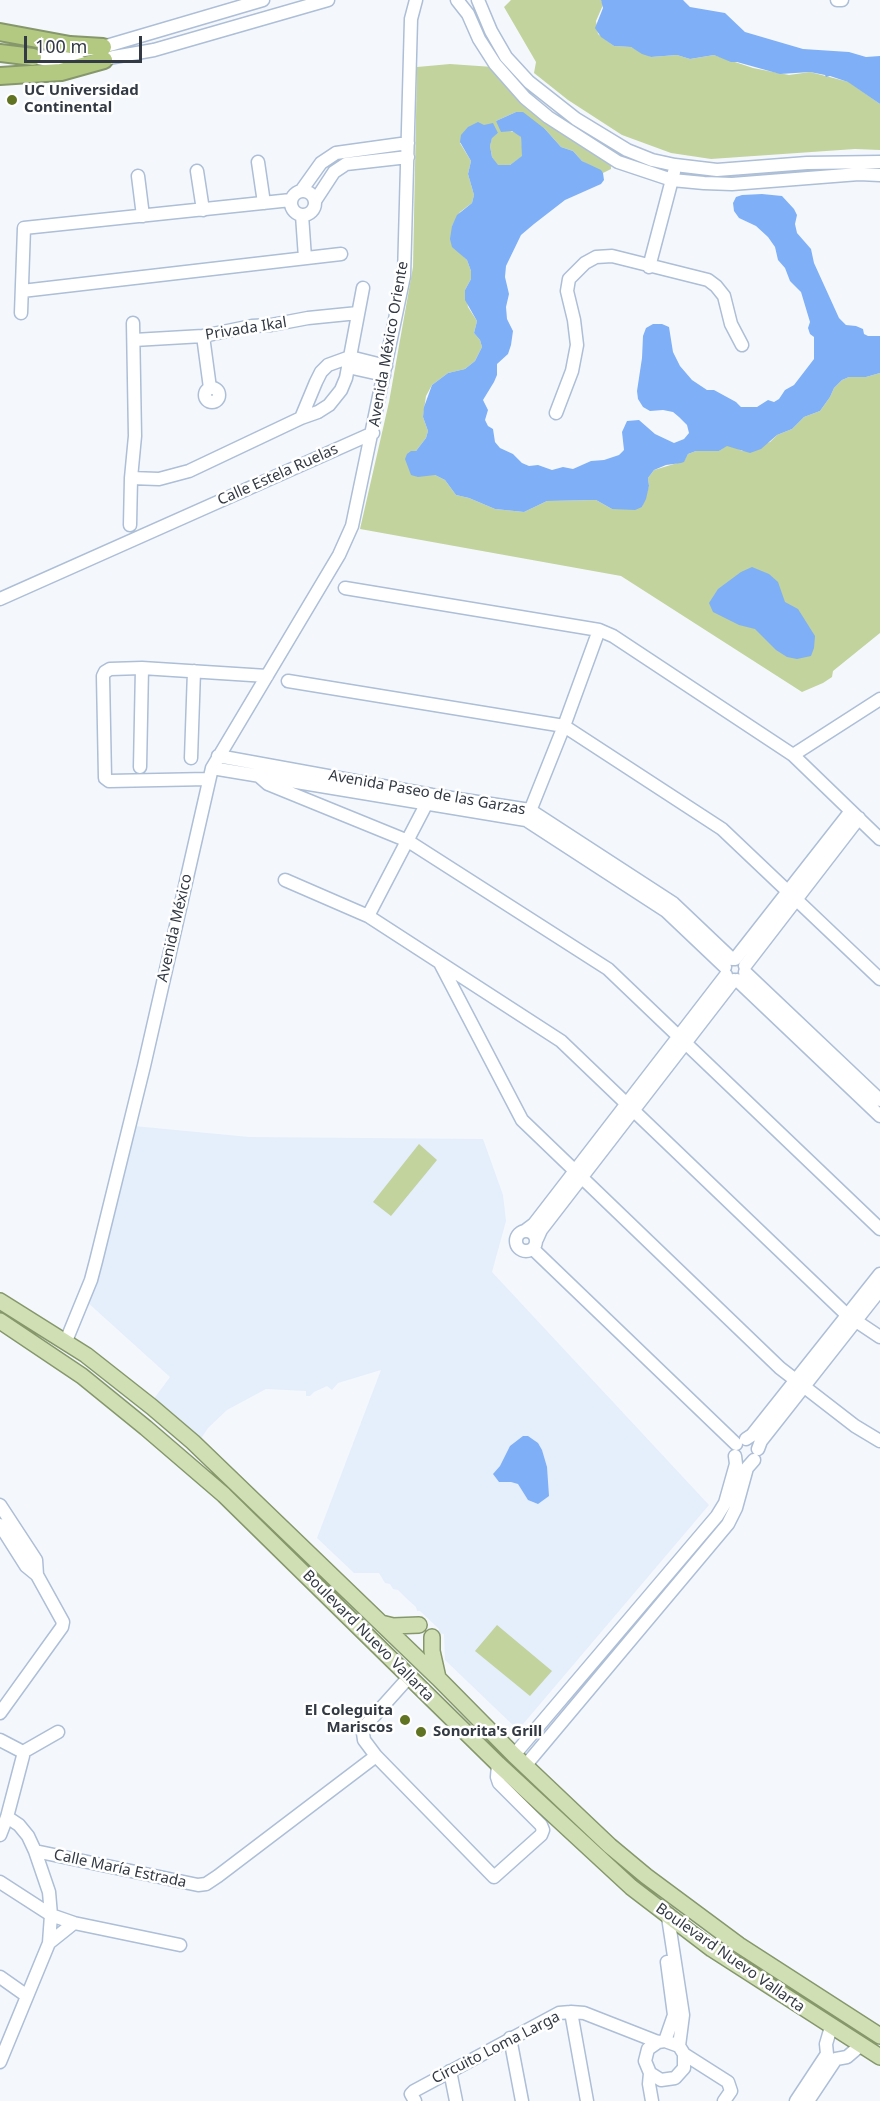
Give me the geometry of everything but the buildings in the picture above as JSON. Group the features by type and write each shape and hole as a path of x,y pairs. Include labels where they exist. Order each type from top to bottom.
{"highway":[{"path":"0,32 104,53"},
{"path":"0,53 33,57"},
{"path":"0,76 61,72 104,53"}],"main road":[{"name":"Boulevard Nuevo Vallarta","path":"0,1300 66,1341 118,1379 193,1442 408,1650 413,1669"},
{"name":"Boulevard Nuevo Vallarta","path":"0,1321 82,1376 224,1495 354,1622 413,1669 498,1764 598,1859 712,1949 880,2057"},
{"path":"354,1622 394,1648 408,1650"},
{"path":"381,1623 406,1627 419,1625"},
{"path":"432,1637 433,1659 438,1678"},
{"name":"Boulevard Nuevo Vallarta","path":"413,1669 438,1678 525,1766 610,1846 696,1914 739,1945 880,2036"},
{"path":"598,1859 610,1846"}],"street":[{"path":"33,57 65,63 104,53 262,0 267,19"},
{"path":"104,53 154,50 328,0"},
{"name":"Avenida México Oriente","path":"347,541 373,433 405,276 411,19 416,0"},
{"path":"457,0 468,14 480,39 501,61 542,94 605,138 652,160 717,170 807,163 880,162"},
{"path":"478,0 501,61 525,98 548,117 594,148 635,169 672,180 732,184 860,174 880,175"},
{"path":"408,143 336,153 321,164 301,191 295,194 291,200 291,207 296,213 303,215 309,213 334,172 346,164 408,157"},
{"path":"258,162 264,203"},
{"path":"649,267 675,165"},
{"path":"197,171 203,210"},
{"path":"138,177 143,216"},
{"path":"301,191 312,195 315,201"},
{"path":"21,314 24,228 291,200"},
{"path":"303,215 305,258"},
{"path":"22,291 341,254"},
{"path":"556,413 572,371 577,345 567,291 569,279 585,263 596,257 612,256 649,267 697,276 716,286 724,296 731,324 742,345"},
{"path":"131,478 159,479 182,474 329,405 341,390 349,362 363,288"},
{"name":"Privada Ikal","path":"134,340 203,336 252,326 271,326 308,318 358,313"},
{"path":"130,525 135,436 133,323"},
{"path":"203,336 210,388"},
{"path":"301,418 321,372 328,365 349,362 386,371"},
{"name":"Calle Estela Ruelas","path":"0,599 373,433"},
{"name":"Avenida México","path":"66,1341 91,1280 96,1261 149,1044 210,774 218,756 347,541"},
{"path":"345,588 599,630 613,636 794,755 880,838"},
{"path":"528,815 599,630"},
{"path":"140,767 142,668 267,676"},
{"name":"Avenida Paseo de las Garzas","path":"142,668 110,669 103,676 105,778 109,781 262,771"},
{"path":"190,758 194,671"},
{"path":"288,681 564,726 722,829 880,979"},
{"path":"794,755 880,699"},
{"name":"Avenida Paseo de las Garzas","path":"218,756 262,771 528,815 666,911 880,1100"},
{"path":"262,771 268,784 291,788 408,841 608,969 880,1229"},
{"name":"Avenida Paseo de las Garzas","path":"291,788 429,799"},
{"path":"368,916 429,799"},
{"path":"578,1174 541,1230 535,1244 524,1251 516,1245 517,1235 534,1224 578,1174 855,815"},
{"path":"285,880 368,916 561,1041 851,1318 880,1337"},
{"path":"439,961 522,1120 799,1384 855,1426 880,1441"},
{"name":"Avenida Paseo de las Garzas","path":"735,970 880,1116"},
{"path":"526,1230 535,1235 535,1244 739,1446 744,1463 756,1455"},
{"path":"525,1766 728,1524 736,1508 747,1468 756,1455 760,1442 799,1384 851,1318 880,1274"},
{"path":"851,1318 880,1290"},
{"path":"514,1755 717,1516 725,1503 739,1446 799,1384"},
{"path":"739,1446 751,1440 756,1455"},
{"path":"0,1505 36,1560 37,1575"},
{"path":"717,1516 728,1524"},
{"path":"0,1525 26,1566 37,1575 63,1622 62,1627 0,1713"},
{"path":"641,1606 652,1615"},
{"path":"413,1669 365,1726 364,1740 375,1756 494,1877 541,1835 543,1830 541,1825 499,1783 498,1764"},
{"path":"561,1700 573,1708"},
{"path":"538,1728 549,1737"},
{"path":"22,1752 58,1732"},
{"path":"0,1740 22,1752"},
{"path":"0,1835 7,1817 23,1756 22,1752"},
{"name":"Calle María Estrada","path":"35,1851 198,1885 206,1884 375,1756"},
{"path":"0,2062 49,1943 51,1915 49,1892 35,1851 28,1836 19,1825 7,1817"},
{"path":"0,1882 51,1915 74,1923 180,1945"},
{"path":"650,2073 661,2080 675,2078 684,2068 664,1913"},
{"path":"49,1943 74,1923"},
{"path":"0,1977 27,1996"},
{"path":"571,2012 587,2101"},
{"name":"Circuito Loma Larga","path":"415,2101 411,2094 414,2091 559,2013 584,2013 662,2041"},
{"path":"652,2101 650,2073 645,2061 648,2049 662,2041 678,2015"},
{"path":"808,2101 831,2057 826,2044 831,2027"},
{"path":"510,2038 522,2101"},
{"path":"662,2041 681,2050 728,2082 731,2091 724,2101"},
{"path":"831,2057 847,2058 861,2045"},
{"path":"796,2101 831,2057"},
{"path":"450,2071 456,2101"}],"shaded area":[{"path":"134,1126 249,1137 483,1139 503,1195 506,1221 492,1272 709,1505 518,1730 445,1660 444,1634 439,1633 439,1629 420,1611 417,1611 416,1607 398,1590 385,1583 379,1573 354,1573 317,1538 381,1370 338,1383 332,1390 327,1386 310,1396 306,1396 306,1391 266,1389 227,1410 208,1428 200,1440 153,1400 170,1377 86,1301"}],"green space":[{"path":"511,0 601,0 603,5 596,21 598,34 614,46 631,47 651,57 677,55 690,59 714,55 753,68 789,75 810,72 849,82 880,104 880,150 855,149 711,159 671,153 622,135 568,100 534,73 536,62 504,7"},
{"path":"450,64 493,67 611,164 611,169 603,173 582,161 573,151 561,147 545,129 516,112 496,121 521,137 523,156 510,165 497,165 492,157 490,146 492,137 498,133 460,143 471,161 468,174 474,195 472,203 460,212 452,226 461,254 467,260 471,271 471,279 465,290 468,307 477,321 474,333 482,347 475,361 465,369 448,373 432,385 426,396 423,417 428,431 426,438 416,451 411,451 435,475 445,480 456,495 495,509 524,512 547,501 596,500 612,509 642,507 649,486 648,478 654,470 684,461 688,454 696,451 719,451 726,446 733,446 742,451 770,442 777,435 792,429 804,417 820,411 834,388 842,380 880,373 880,633 833,671 832,677 823,683 802,692 621,576 360,529 389,402 413,267 417,67"},
{"path":"419,1144 437,1160 391,1216 373,1202"},
{"path":"497,1625 552,1671 530,1696 475,1651"}],"water":[{"path":"601,0 683,0 690,7 725,13 745,32 803,49 849,52 866,57 880,56 880,104 848,82 830,76 810,72 780,74 731,62 714,55 690,59 677,55 651,57 631,47 614,46 601,37 595,28 603,8"},
{"path":"516,112 523,112 545,129 561,147 573,151 582,161 601,170 604,180 601,184 565,200 521,235 506,266 505,277 509,294 506,307 507,319 513,331 511,345 508,354 497,364 497,375 483,400 488,410 485,420 493,429 495,442 500,448 529,466 538,465 552,470 563,467 573,469 591,461 619,455 624,450 622,432 627,421 639,420 655,434 674,443 684,439 689,433 687,425 679,417 673,412 650,411 643,407 638,399 643,336 646,328 653,324 669,327 673,352 680,366 692,380 707,390 714,390 736,402 741,407 757,407 768,400 774,402 785,390 794,385 814,359 814,337 808,328 810,322 801,292 790,281 785,268 778,260 775,247 756,226 739,218 734,211 733,203 736,197 742,195 782,196 794,209 797,215 795,224 797,233 811,249 814,263 839,318 846,325 863,329 864,334 868,336 880,336 880,373 842,380 834,388 820,411 804,417 792,429 777,435 761,449 750,453 727,446 719,451 696,451 688,454 684,462 654,470 648,478 646,499 642,507 635,510 612,509 596,500 547,501 524,512 495,509 456,495 445,480 435,475 418,477 411,475 405,459 411,451 416,451 426,438 428,431 423,417 424,407 432,385 448,373 465,369 475,361 482,347 474,333 477,321 465,300 465,290 471,279 471,271 467,260 452,247 450,239 457,215 472,203 474,195 468,174 471,161 460,142 461,135 468,127 478,122 484,125 493,123 498,133 492,138 490,146 492,157 498,165 510,165 522,156 521,137 512,131 501,132 496,121"},
{"path":"752,567 769,574 778,582 785,602 798,609 815,636 811,656 797,659 787,657 776,650 755,629 739,625 713,612 709,603 718,589"},
{"path":"523,1436 528,1436 538,1443 547,1467 549,1496 538,1504 528,1500 518,1484 499,1482 493,1474 500,1466 510,1446"}],"place":[{"name":"UC Universidad Continental","path":"12,100"},
{"name":"El Coleguita Mariscos","path":"405,1720"},
{"name":"Sonorita's Grill","path":"421,1732"}]}
